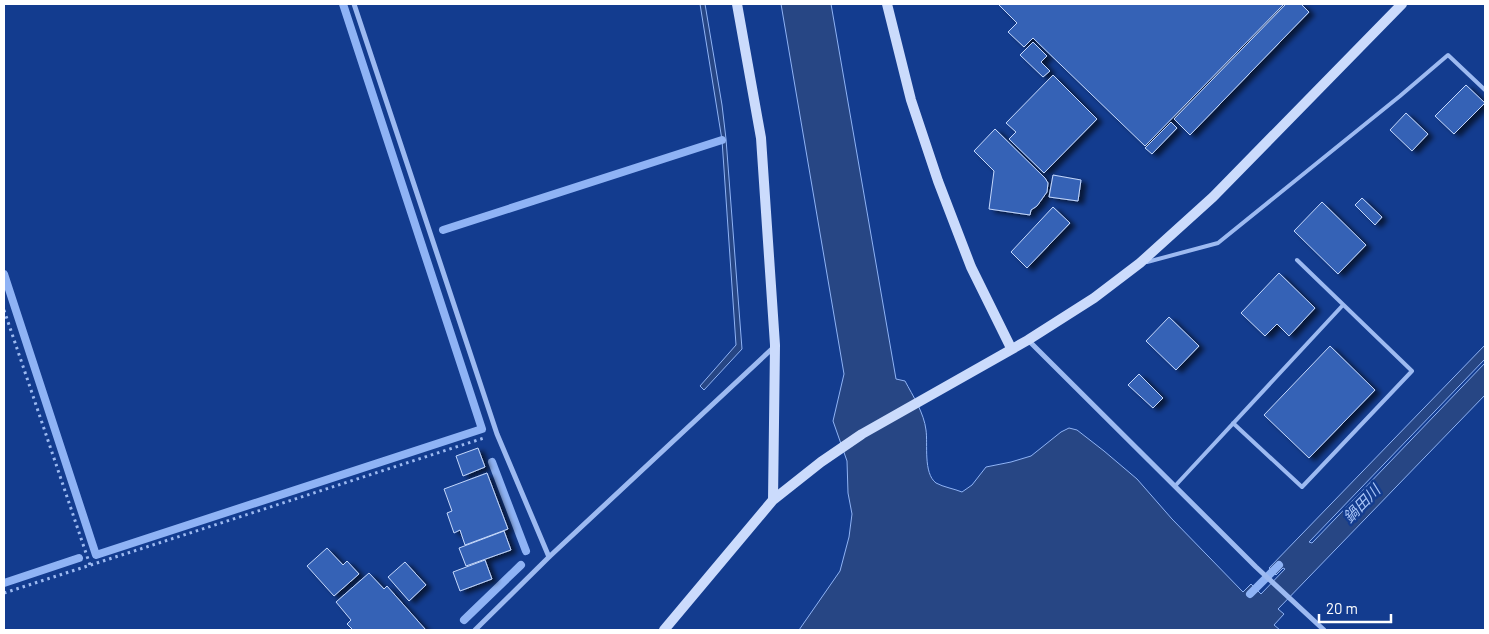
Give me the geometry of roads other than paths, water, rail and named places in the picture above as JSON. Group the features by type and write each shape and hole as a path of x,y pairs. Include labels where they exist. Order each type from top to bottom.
{"street":[{"path":"354,4 497,434 549,557"},
{"path":"737,4 761,138 775,345 773,500"},
{"path":"887,4 912,100 938,181 971,267 1011,348"},
{"path":"664,630 773,500 821,462 862,434 1028,340 1094,298 1140,263 1213,197 1402,4"},
{"path":"1028,340 1256,567 1324,630"},
{"path":"475,630 549,557 775,345"}],"lane":[{"path":"1140,263 1218,243 1448,55 1485,90"},
{"path":"1233,423 1302,487 1412,371 1297,260"},
{"path":"1175,486 1343,305"}],"water":[{"path":"700,4 705,4 722,105 742,349 704,390 700,386 736,345 722,140"},
{"name":"鍋田川","path":"781,4 831,4 896,379 905,381 921,411 926,430 929,472 936,483 962,492 972,485 986,467 1031,456 1061,432 1069,428 1077,430 1137,479 1172,519 1243,592 1251,584 1261,594 1285,569 1283,568 1276,575 1269,568 1485,345 1485,359 1309,542 1312,543 1485,363 1485,395 1278,609 1284,614 1274,625 1280,630 799,630 840,571 849,537 852,514 848,493 847,461 833,421 844,374"}],"waterway":[{"path":"4,274 96,555 482,429 343,4"},
{"path":"443,230 722,140"},
{"path":"492,462 526,551"},
{"path":"4,583 79,558"},
{"path":"464,620 521,565"},
{"path":"1250,594 1279,565"}]}
